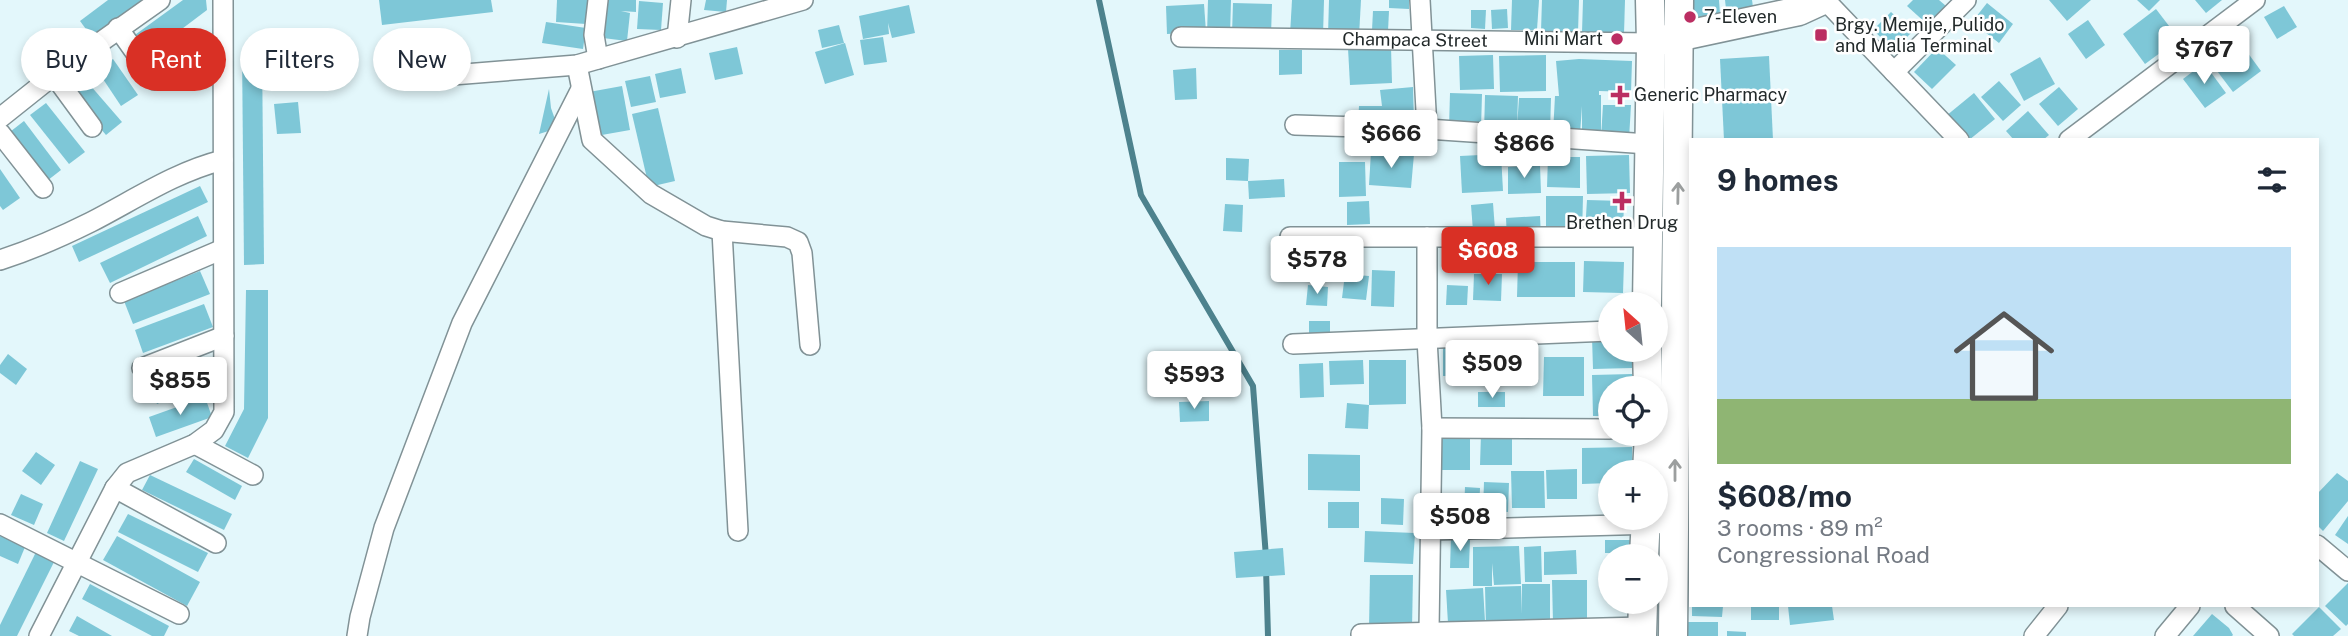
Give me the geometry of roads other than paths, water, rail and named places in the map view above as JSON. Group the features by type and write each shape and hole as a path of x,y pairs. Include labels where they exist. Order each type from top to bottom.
{"main road":[{"path":"1647,292 1650,0"},
{"path":"1673,636 1682,558 1675,524 1679,0"},
{"path":"1651,43 1799,11 1824,0"}],"street":[{"path":"112,32 160,0"},
{"path":"42,635 76,562 115,488 127,473 195,444 215,430 224,412 223,0"},
{"path":"598,0 594,34 598,59"},
{"path":"677,38 681,0"},
{"path":"471,74 577,65 803,0"},
{"path":"1420,0 1427,129"},
{"path":"1824,0 1957,138"},
{"path":"1894,72 1966,0"},
{"path":"2072,138 2255,0"},
{"path":"118,28 126,39"},
{"name":"Champaca Street","path":"1181,37 1651,43"},
{"path":"577,65 592,140 651,194 706,226 722,231 787,237 798,242 802,253 810,345"},
{"path":"357,636 384,527 463,323 581,89"},
{"path":"0,118 34,91"},
{"path":"66,91 92,127"},
{"path":"1295,125 1427,129 1648,144"},
{"path":"0,133 43,188"},
{"path":"0,260 23,253 89,223 197,167 223,160"},
{"path":"722,231 738,531"},
{"path":"1290,237 1648,237"},
{"path":"1427,237 1427,339 1432,428 1429,631"},
{"path":"120,293 223,250"},
{"path":"1293,344 1598,332"},
{"path":"142,368 224,336"},
{"path":"1432,428 1598,429"},
{"path":"195,444 253,475"},
{"path":"115,488 216,543"},
{"path":"1431,530 1598,523"},
{"path":"1668,523 1675,524"},
{"path":"0,524 179,614"},
{"path":"2319,547 2348,571"},
{"path":"2034,636 2057,607"},
{"path":"2165,636 2189,607"},
{"path":"2236,607 2269,636"},
{"path":"1361,634 1642,622"}],"waterway":[{"path":"1099,0 1141,195 1253,386 1266,557"},
{"path":"1266,568 1268,636"}],"place":[{"name":"7-Eleven","path":"1690,17"},
{"name":"Brgy. Memije, Pulido and Malia Terminal","path":"1821,35"},
{"name":"Mini Mart","path":"1617,39"},
{"name":"Generic Pharmacy","path":"1620,95"},
{"name":"Brethen Drug","path":"1622,201"}]}
